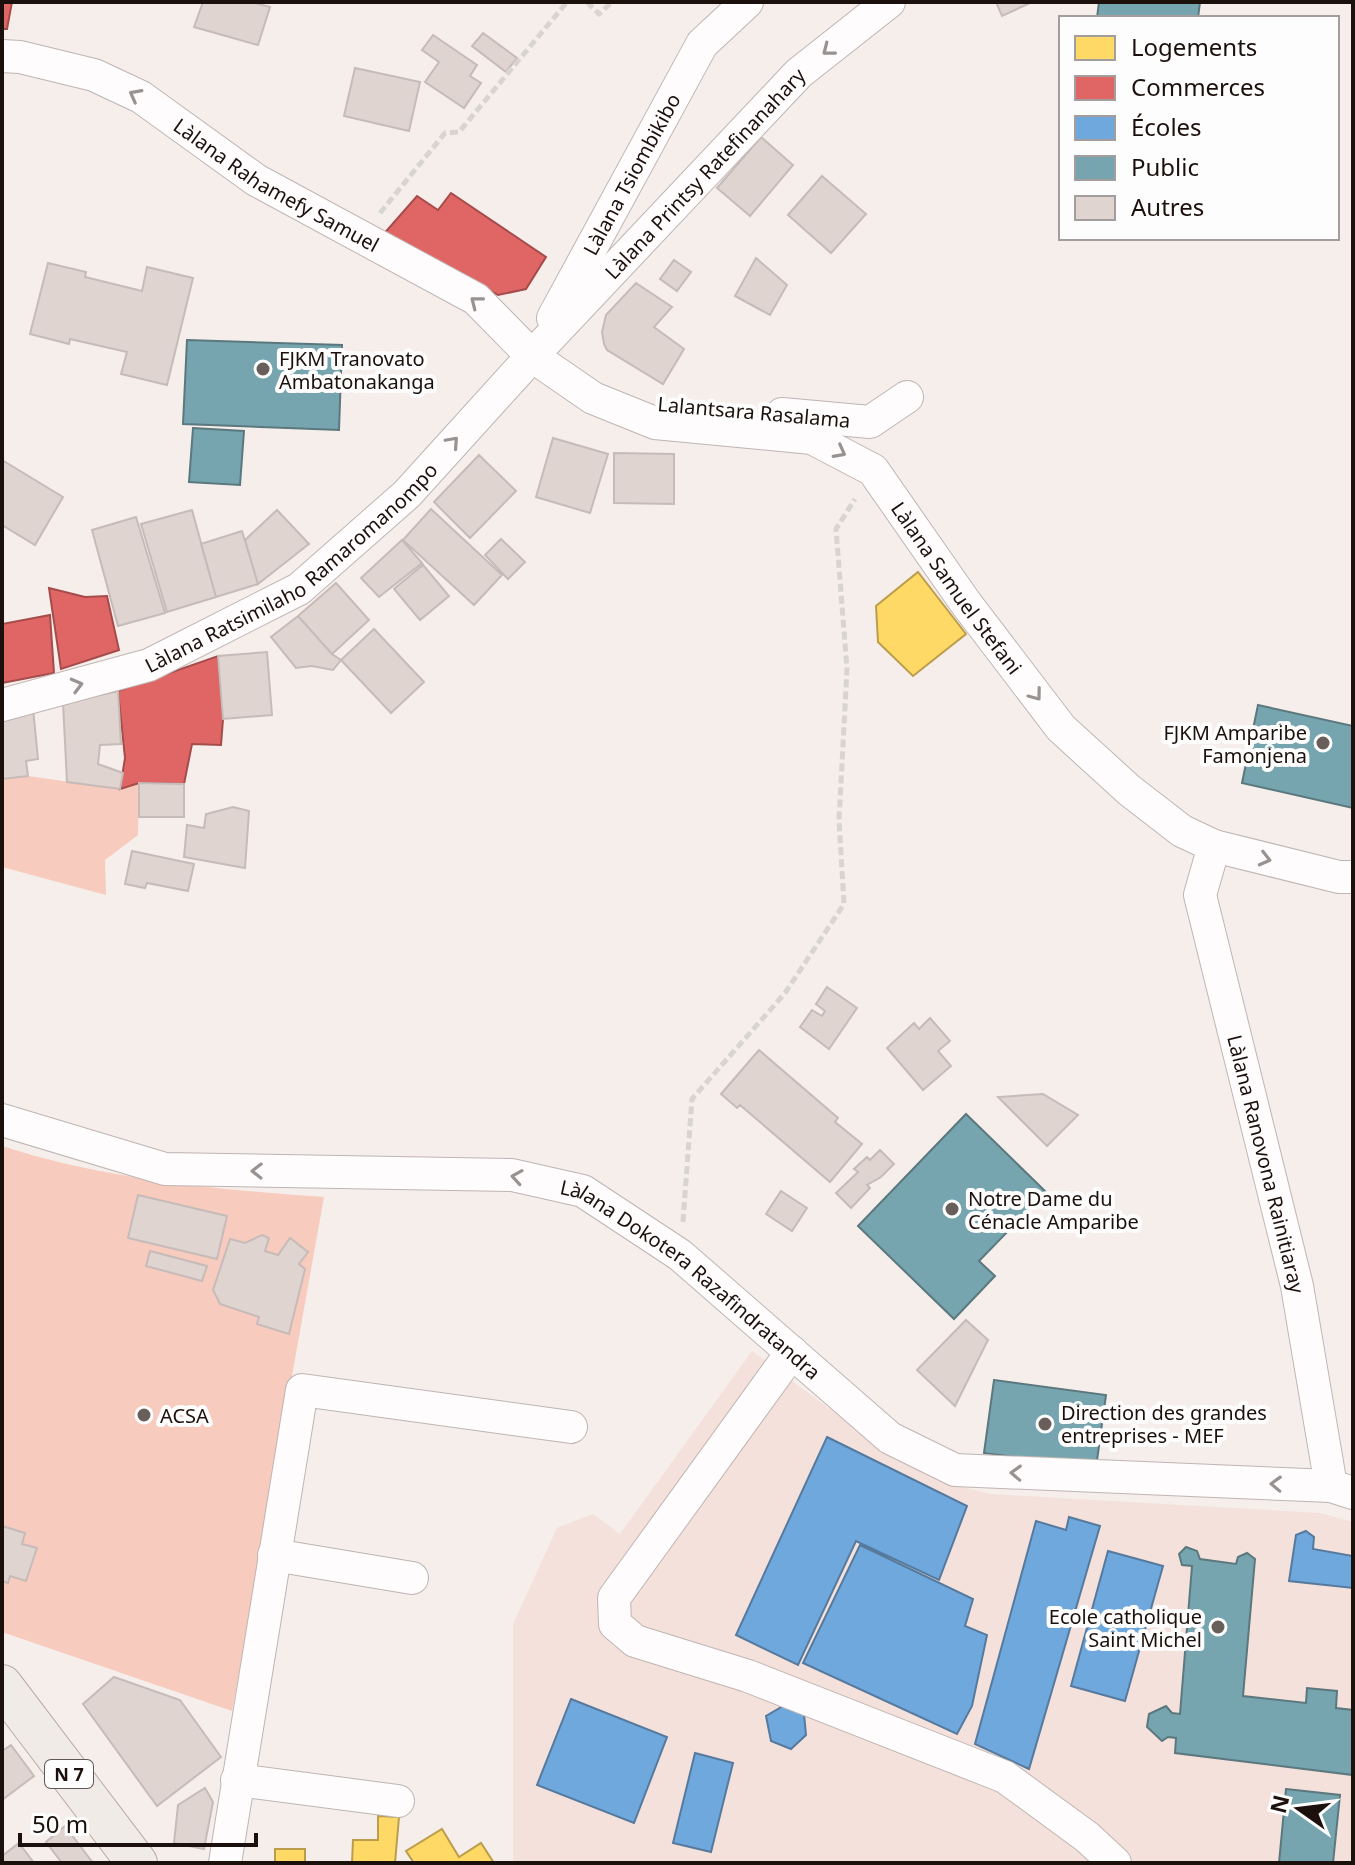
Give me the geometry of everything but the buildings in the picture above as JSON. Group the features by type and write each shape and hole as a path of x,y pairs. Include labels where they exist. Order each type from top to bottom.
{"main road":[{"name":"N 7","path":"2,1685 137,1863"}],"street":[{"name":"Làlana Tsiombikibo","path":"532,356 702,44 747,2"},
{"name":"Làlana Printsy Ratefinanahary","path":"532,356 799,73 889,2"},
{"name":"Làlana Rahamefy Samuel","path":"2,56 20,57 94,75 141,97 256,180 476,299 532,356"},
{"name":"Làlana Samuel Stefani","path":"532,356 593,398 655,423 812,438 873,470 965,602 1061,728 1129,790 1182,831 1214,846 1339,877 1353,877"},
{"name":"Làlana Ratsimilaho Ramaromanompo","path":"2,705 149,665 299,589 407,494 532,356"},
{"name":"Lalantsara Rasalama","path":"593,398 870,422 907,397"},
{"name":"Làlana Ranovona Rainitiaray","path":"1214,846 1200,895 1297,1286 1342,1489"},
{"name":"Làlana Dokotera Razafindratandra","path":"2,1120 165,1169 512,1175 583,1191 680,1255 890,1438 955,1470 1342,1489"},
{"path":"792,1352 614,1598 615,1624 635,1641 748,1676 1005,1777 1087,1837 1115,1863"},
{"path":"225,1863 302,1390 571,1427"},
{"path":"274,1555 412,1578"},
{"path":"237,1780 398,1801"}],"path":[{"path":"317,214 336,205 381,213 445,133 459,132 567,2"},
{"path":"587,2 599,14 612,2"},
{"path":"680,1255 692,1099 785,993 844,904 839,820 847,669 836,529 873,470"}],"shaded area":[{"path":"28,776 120,789 139,783 138,835 105,860 106,895 2,867 2,779"},
{"name":"ACSA","path":"2,1146 121,1175 324,1197 232,1711 2,1632"},
{"path":"752,1351 890,1454 955,1485 990,1494 1320,1513 1353,1522 1353,1863 513,1863 513,1624 557,1528 593,1514 620,1534"}],"place":[{"name":"FJKM Tranovato Ambatonakanga","path":"263,369"},
{"name":"FJKM Amparibe Famonjena","path":"1323,743"},
{"name":"Notre Dame du Cénacle Amparibe","path":"952,1209"},
{"name":"ACSA","path":"144,1415"},
{"name":"Direction des grandes entreprises - MEF","path":"1045,1424"},
{"name":"Ecole catholique Saint Michel","path":"1218,1627"}]}
